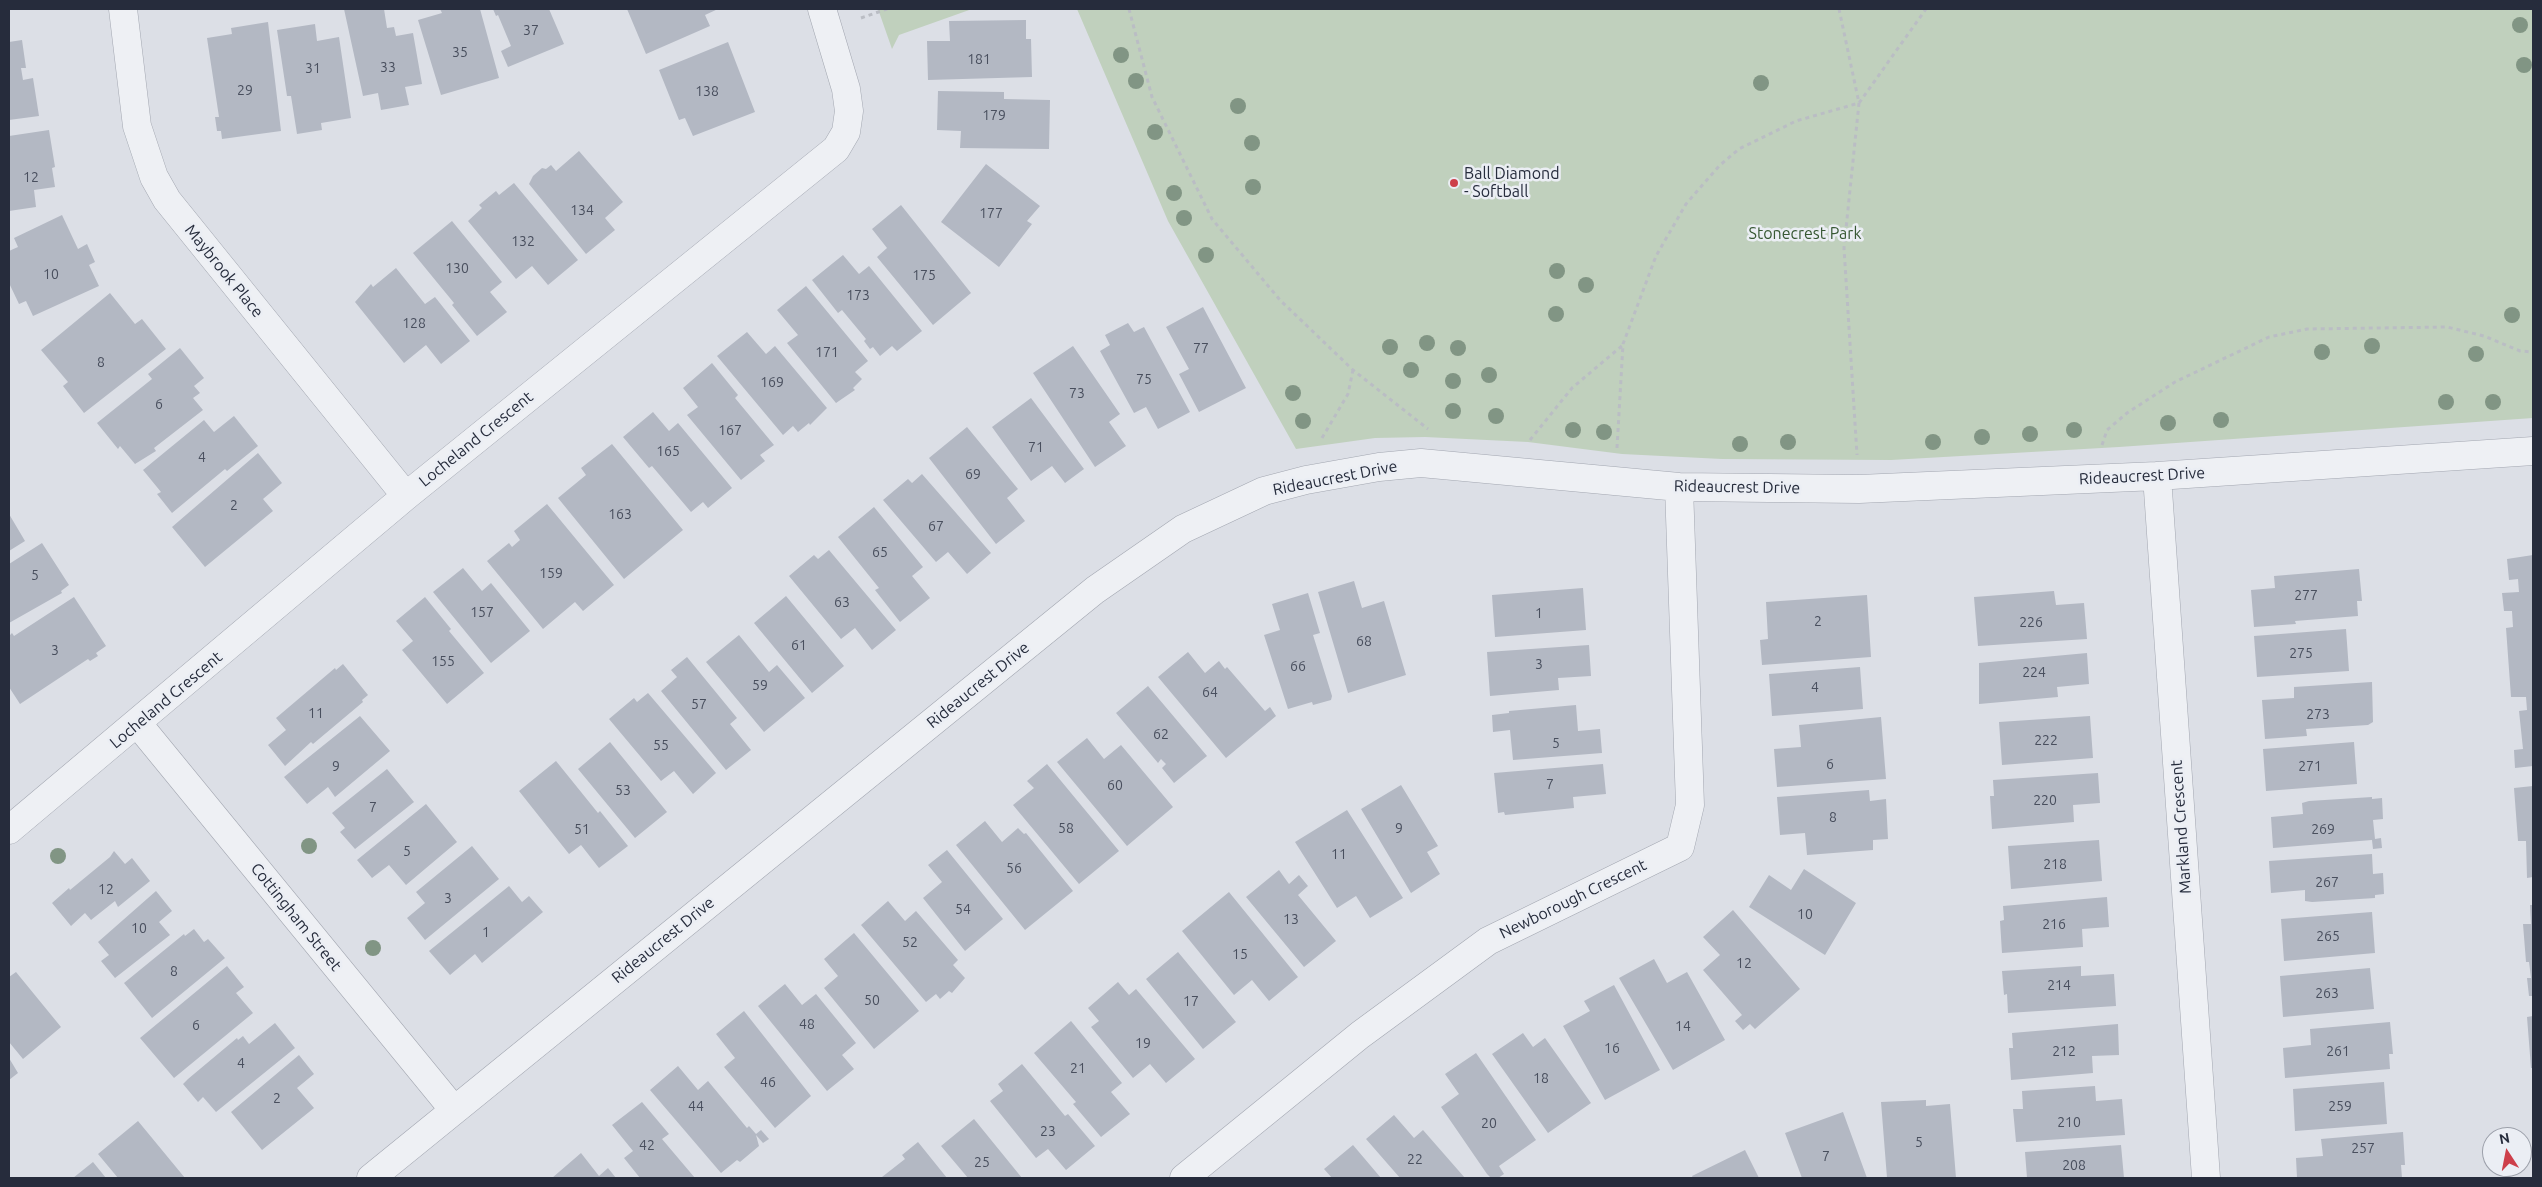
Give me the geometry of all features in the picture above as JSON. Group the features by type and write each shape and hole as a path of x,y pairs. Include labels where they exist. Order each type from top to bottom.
{"street":[{"name":"Maybrook Place","path":"123,9 137,126 154,177 167,200 406,496"},
{"name":"Locheland Crescent","path":"9,830 138,724 406,496 836,148 846,132 849,111 846,89 822,9"},
{"name":"Rideaucrest Drive","path":"371,1178 1095,590 1132,562 1184,529 1264,491 1306,480 1379,467 1421,463 1450,464 1614,482 1679,487 1859,489 2156,476 2533,451"},
{"name":"Markland Crescent","path":"2156,476 2206,1178"},
{"name":"Newborough Crescent","path":"1184,1178 1360,1035 1488,941 1680,847 1690,804 1679,487"},
{"name":"Cottingham Street","path":"138,724 454,1110"}],"path":[{"path":"1129,9 1152,97 1212,219 1280,300 1353,370 1438,437 1450,464"},
{"path":"1839,9 1859,103 1844,248 1859,489"},
{"path":"1614,482 1624,344 1656,256 1686,204 1719,166 1739,149 1759,137 1796,122 1859,103 1926,9"},
{"path":"2091,478 2107,430 2127,413 2175,382 2269,337 2307,329 2447,327 2484,336 2520,351 2533,352"},
{"path":"1528,442 1572,388 1624,344"},
{"path":"1322,438 1348,394 1353,370"}],"green space":[{"path":"878,9 972,9 899,35 892,49"},
{"name":"Stonecrest Park","path":"1077,9 2533,9 2533,418 2119,447 1891,460 1722,459 1622,454 1528,442 1425,437 1375,438 1296,449 1168,221"}],"building":[{"path":"344,9 384,9 387,28 394,27 396,36 413,33 422,84 405,87 409,105 381,110 378,93 363,96"},
{"path":"440,9 480,9 499,78 441,95 418,20 442,13"},
{"path":"493,9 549,9 564,44 508,67 501,51 511,46 498,15 496,16"},
{"path":"627,9 718,9 705,15 710,26 646,54"},
{"path":"1026,20 1026,39 1031,39 1032,77 928,80 927,41 950,41 949,21"},
{"path":"268,22 281,131 222,139 221,131 217,131 215,117 219,117 207,38 232,34 231,28"},
{"path":"315,24 317,41 339,37 351,118 321,123 322,130 297,134 291,96 287,96 277,30"},
{"path":"22,40 26,68 21,68 23,80 33,78 39,116 9,120 9,42"},
{"path":"728,42 755,112 693,136 685,118 679,120 659,70"},
{"path":"938,91 1004,92 1004,99 1050,100 1049,149 960,148 961,131 937,130"},
{"path":"49,130 55,167 52,168 55,187 34,190 36,207 9,211 9,136"},
{"path":"579,151 623,202 605,218 615,230 586,254 529,184 533,176 542,168 546,169 551,165 556,171"},
{"path":"986,164 1040,206 1027,221 1032,224 999,267 941,222"},
{"path":"514,183 578,260 548,285 532,266 516,279 468,221 482,208 479,205 496,191 499,195"},
{"path":"901,205 971,293 933,325 877,257 887,248 872,229"},
{"path":"62,215 78,249 87,244 95,262 89,265 99,286 33,316 26,301 19,304 9,283 9,251 18,247 14,238"},
{"path":"452,221 502,282 490,292 507,312 477,336 452,305 454,303 413,253"},
{"path":"843,255 859,274 869,266 922,331 897,351 892,346 880,356 873,347 870,349 864,341 866,339 842,310 838,313 812,280"},
{"path":"396,268 425,304 435,297 470,341 441,364 426,345 404,363 355,302 371,284 373,287"},
{"path":"806,286 868,361 855,372 862,379 853,388 855,390 836,403 787,343 798,335 777,310"},
{"path":"110,293 135,324 142,319 166,349 84,413 63,386 68,382 41,350"},
{"path":"1203,307 1246,388 1199,412 1179,374 1189,369 1166,327"},
{"path":"1128,323 1134,332 1144,327 1190,412 1158,429 1146,407 1134,413 1100,351 1110,345 1105,335"},
{"path":"747,332 766,354 775,346 827,408 810,425 809,423 798,432 793,426 783,435 717,356"},
{"path":"1073,346 1120,414 1109,422 1126,446 1095,467 1033,373"},
{"path":"180,348 204,378 194,386 200,393 193,398 203,410 154,448 156,451 135,464 120,446 118,449 97,423 152,379 148,374"},
{"path":"712,363 738,395 735,398 774,445 760,455 765,461 741,480 687,415 698,407 683,388"},
{"path":"1031,398 1084,469 1065,483 1052,466 1031,481 992,427"},
{"path":"653,412 669,431 678,423 732,488 708,508 703,502 691,512 652,466 649,468 623,437"},
{"path":"234,416 258,446 227,471 225,469 172,513 157,494 161,492 143,470 204,420 214,432"},
{"path":"967,427 1018,489 1007,498 1025,521 996,544 929,458"},
{"path":"612,444 683,530 624,579 558,498 586,475 581,468"},
{"path":"258,453 282,483 263,499 273,511 205,567 172,527"},
{"path":"922,474 991,553 967,574 948,552 936,562 883,500 908,479 912,483"},
{"path":"547,504 614,585 583,611 575,602 543,629 487,561 509,543 512,547 520,540 514,531"},
{"path":"874,507 923,567 912,576 930,598 900,622 875,590 879,588 838,537"},
{"path":"9,514 25,541 9,551"},
{"path":"42,543 69,585 61,591 62,593 9,623 9,564"},
{"path":"829,550 896,630 872,650 855,628 841,639 789,576 814,555 818,559"},
{"path":"2533,555 2533,766 2515,768 2514,750 2523,749 2519,711 2527,710 2526,697 2511,697 2506,628 2513,627 2512,611 2504,611 2502,593 2519,592 2518,579 2509,580 2507,559"},
{"path":"463,568 482,591 491,583 530,631 491,663 433,592"},
{"path":"2359,569 2362,601 2357,601 2358,616 2295,621 2296,624 2254,627 2251,590 2275,588 2274,576"},
{"path":"1354,581 1362,608 1384,601 1406,675 1348,693 1318,592"},
{"path":"1583,588 1586,630 1495,637 1492,595"},
{"path":"2054,591 2056,605 2084,603 2087,639 1978,646 1974,597"},
{"path":"1308,593 1320,633 1313,635 1332,696 1331,700 1313,705 1312,702 1288,709 1264,635 1280,630 1272,604"},
{"path":"1867,595 1871,657 1762,665 1760,640 1768,639 1766,602"},
{"path":"786,596 844,666 812,693 754,623"},
{"path":"74,597 106,646 96,653 98,656 90,661 88,659 20,704 9,687 9,636 12,633 14,636"},
{"path":"425,597 451,629 449,631 484,673 447,704 402,650 413,641 396,621"},
{"path":"2346,629 2349,671 2257,677 2254,636"},
{"path":"739,635 769,672 777,665 805,698 764,732 706,662"},
{"path":"1589,645 1591,676 1558,678 1559,690 1490,696 1487,652"},
{"path":"1188,652 1205,673 1219,661 1225,669 1227,667 1265,711 1270,707 1276,716 1226,758 1158,677"},
{"path":"2087,653 2089,684 2057,687 2058,697 1979,704 1979,663"},
{"path":"687,657 737,718 730,724 751,750 726,770 661,691 677,677 671,670"},
{"path":"343,664 368,695 362,700 363,702 313,744 311,742 285,766 268,745 286,730 276,718 335,668 336,670"},
{"path":"1860,667 1863,709 1772,716 1769,674"},
{"path":"2372,682 2373,722 2368,725 2306,729 2307,736 2265,739 2262,700 2294,698 2294,687"},
{"path":"1148,686 1207,756 1174,783 1162,768 1166,764 1161,759 1158,763 1116,713"},
{"path":"648,693 716,773 693,794 674,771 661,781 609,719 634,698 637,702"},
{"path":"1576,705 1578,731 1600,729 1602,753 1513,760 1510,730 1493,732 1492,715 1509,713 1509,711"},
{"path":"360,716 390,751 335,797 328,787 307,804 284,777"},
{"path":"2090,716 2093,758 2002,765 1999,722"},
{"path":"1881,717 1886,779 1777,787 1774,749 1801,747 1799,725"},
{"path":"1087,738 1104,759 1121,745 1173,807 1127,846 1057,762"},
{"path":"610,742 667,812 635,838 578,769"},
{"path":"2354,742 2357,784 2266,791 2263,749"},
{"path":"556,761 598,813 600,811 628,846 599,868 581,845 569,854 519,791"},
{"path":"1047,764 1119,851 1079,884 1013,805 1034,788 1027,781"},
{"path":"1603,764 1606,794 1573,797 1574,808 1505,815 1504,812 1498,813 1494,773"},
{"path":"387,769 414,802 355,849 340,832 345,828 332,813"},
{"path":"2098,773 2100,803 2073,805 2074,822 1992,829 1990,796 1994,796 1993,780"},
{"path":"1401,785 1438,846 1427,852 1440,874 1411,893 1361,809"},
{"path":"2533,786 2533,877 2527,878 2526,841 2518,841 2514,788"},
{"path":"1869,790 1870,801 1886,799 1888,839 1873,840 1873,850 1807,855 1805,833 1780,835 1777,797"},
{"path":"2372,797 2372,799 2382,798 2383,819 2373,820 2375,839 2381,838 2382,848 2373,849 2372,840 2273,848 2271,817 2303,814 2302,803 2309,801"},
{"path":"426,804 457,842 406,885 389,865 372,878 357,860"},
{"path":"1347,810 1403,898 1370,918 1356,896 1337,908 1295,842"},
{"path":"985,821 1002,842 1018,828 1024,834 1026,833 1073,891 1025,930 956,845"},
{"path":"2099,840 2102,881 2011,889 2008,846"},
{"path":"472,846 499,879 425,940 407,918 425,903 416,892"},
{"path":"947,850 1003,919 965,951 923,898 942,882 928,865"},
{"path":"114,851 125,864 132,858 150,881 118,907 115,901 91,920 85,913 71,926 52,903 110,857"},
{"path":"2372,854 2373,874 2383,873 2384,894 2375,895 2375,898 2312,902 2305,901 2305,890 2271,893 2269,861"},
{"path":"1804,869 1856,903 1825,955 1749,907 1769,875 1791,890"},
{"path":"1279,870 1289,884 1299,875 1308,886 1298,895 1336,941 1304,967 1246,897"},
{"path":"509,886 522,902 529,896 543,912 482,963 475,954 450,975 429,951"},
{"path":"156,891 172,911 159,922 170,935 115,978 101,961 109,955 98,942"},
{"path":"1229,892 1298,977 1269,1001 1252,980 1234,995 1182,931"},
{"path":"2107,897 2109,927 2082,929 2083,947 2002,953 2000,921 2004,920 2003,906"},
{"path":"888,901 905,921 916,911 958,960 953,965 965,978 952,993 949,991 940,999 936,994 926,1002 861,925"},
{"path":"2530,905 2533,905 2533,996 2529,996 2527,978 2531,978 2529,962 2526,962 2523,924 2531,924"},
{"path":"1733,910 1800,989 1755,1029 1750,1024 1743,1030 1735,1021 1742,1015 1703,970 1720,955 1703,937"},
{"path":"2372,912 2375,953 2284,961 2281,919"},
{"path":"194,929 204,942 208,939 225,958 152,1018 124,983 184,934 185,936"},
{"path":"854,933 919,1011 874,1049 824,988 838,976 824,959"},
{"path":"1178,952 1236,1022 1203,1049 1146,979"},
{"path":"1654,959 1667,983 1687,972 1725,1040 1673,1070 1619,978"},
{"path":"227,966 244,987 236,993 253,1013 174,1078 140,1038"},
{"path":"2081,966 2081,976 2114,974 2116,1006 2008,1013 2007,994 2004,995 2002,971"},
{"path":"2370,968 2374,1009 2283,1017 2280,976"},
{"path":"16,972 61,1027 23,1059 9,1042 9,977"},
{"path":"1118,982 1129,995 1136,989 1195,1059 1166,1083 1150,1064 1133,1078 1091,1027 1099,1021 1088,1008"},
{"path":"785,984 802,1005 816,994 856,1043 842,1055 854,1069 827,1091 758,1006"},
{"path":"1614,985 1660,1070 1605,1100 1563,1026 1590,1011 1584,1001"},
{"path":"744,1011 811,1096 775,1128 724,1067 735,1058 716,1034"},
{"path":"2533,1016 2533,1068 2531,1068 2527,1017"},
{"path":"1071,1021 1122,1083 1111,1092 1130,1114 1101,1137 1073,1104 1076,1102 1034,1053"},
{"path":"2390,1022 2393,1054 2389,1054 2390,1069 2285,1078 2283,1048 2311,1045 2310,1029"},
{"path":"275,1023 295,1048 216,1112 203,1097 198,1102 183,1084 237,1038 238,1040 243,1036 249,1044"},
{"path":"2118,1024 2119,1055 2092,1056 2093,1073 2011,1080 2009,1048 2013,1048 2012,1033"},
{"path":"1523,1033 1533,1047 1545,1038 1591,1103 1548,1133 1492,1054"},
{"path":"1476,1053 1536,1140 1499,1166 1504,1174 1498,1178 1491,1178 1487,1174 1441,1107 1459,1094 1445,1074"},
{"path":"299,1055 314,1074 297,1088 314,1108 262,1150 231,1112"},
{"path":"9,1058 18,1073 9,1080"},
{"path":"1022,1064 1065,1116 1068,1114 1095,1146 1066,1170 1048,1149 1036,1158 990,1101 1003,1091 998,1084"},
{"path":"678,1066 698,1090 708,1081 747,1128 749,1126 756,1134 761,1130 769,1139 763,1143 756,1135 759,1146 740,1162 737,1160 721,1173 650,1090"},
{"path":"2384,1082 2387,1124 2295,1131 2293,1089"},
{"path":"2095,1086 2096,1101 2122,1099 2125,1135 2016,1142 2013,1109 2023,1109 2022,1091"},
{"path":"1926,1100 1926,1106 1950,1104 1956,1178 1887,1178 1881,1102"},
{"path":"642,1102 669,1134 662,1139 695,1178 640,1178 624,1158 633,1151 612,1125"},
{"path":"1843,1112 1867,1178 1802,1178 1785,1133"},
{"path":"1394,1115 1414,1138 1423,1130 1465,1178 1400,1178 1366,1139"},
{"path":"974,1119 1022,1178 968,1178 941,1146"},
{"path":"138,1121 185,1178 118,1178 98,1154"},
{"path":"2403,1132 2405,1165 2401,1165 2402,1178 2297,1178 2296,1158 2323,1156 2321,1139"},
{"path":"918,1142 947,1178 882,1177 905,1159 902,1155"},
{"path":"1353,1145 1381,1178 1332,1178 1324,1169"},
{"path":"2121,1145 2124,1178 2027,1178 2025,1152"},
{"path":"1745,1150 1759,1178 1693,1178 1692,1176"},
{"path":"581,1153 599,1176 608,1168 616,1178 552,1178"},
{"path":"93,1162 106,1178 73,1178"}],"place":[{"name":"Ball Diamond - Softball","path":"1454,183"}]}
